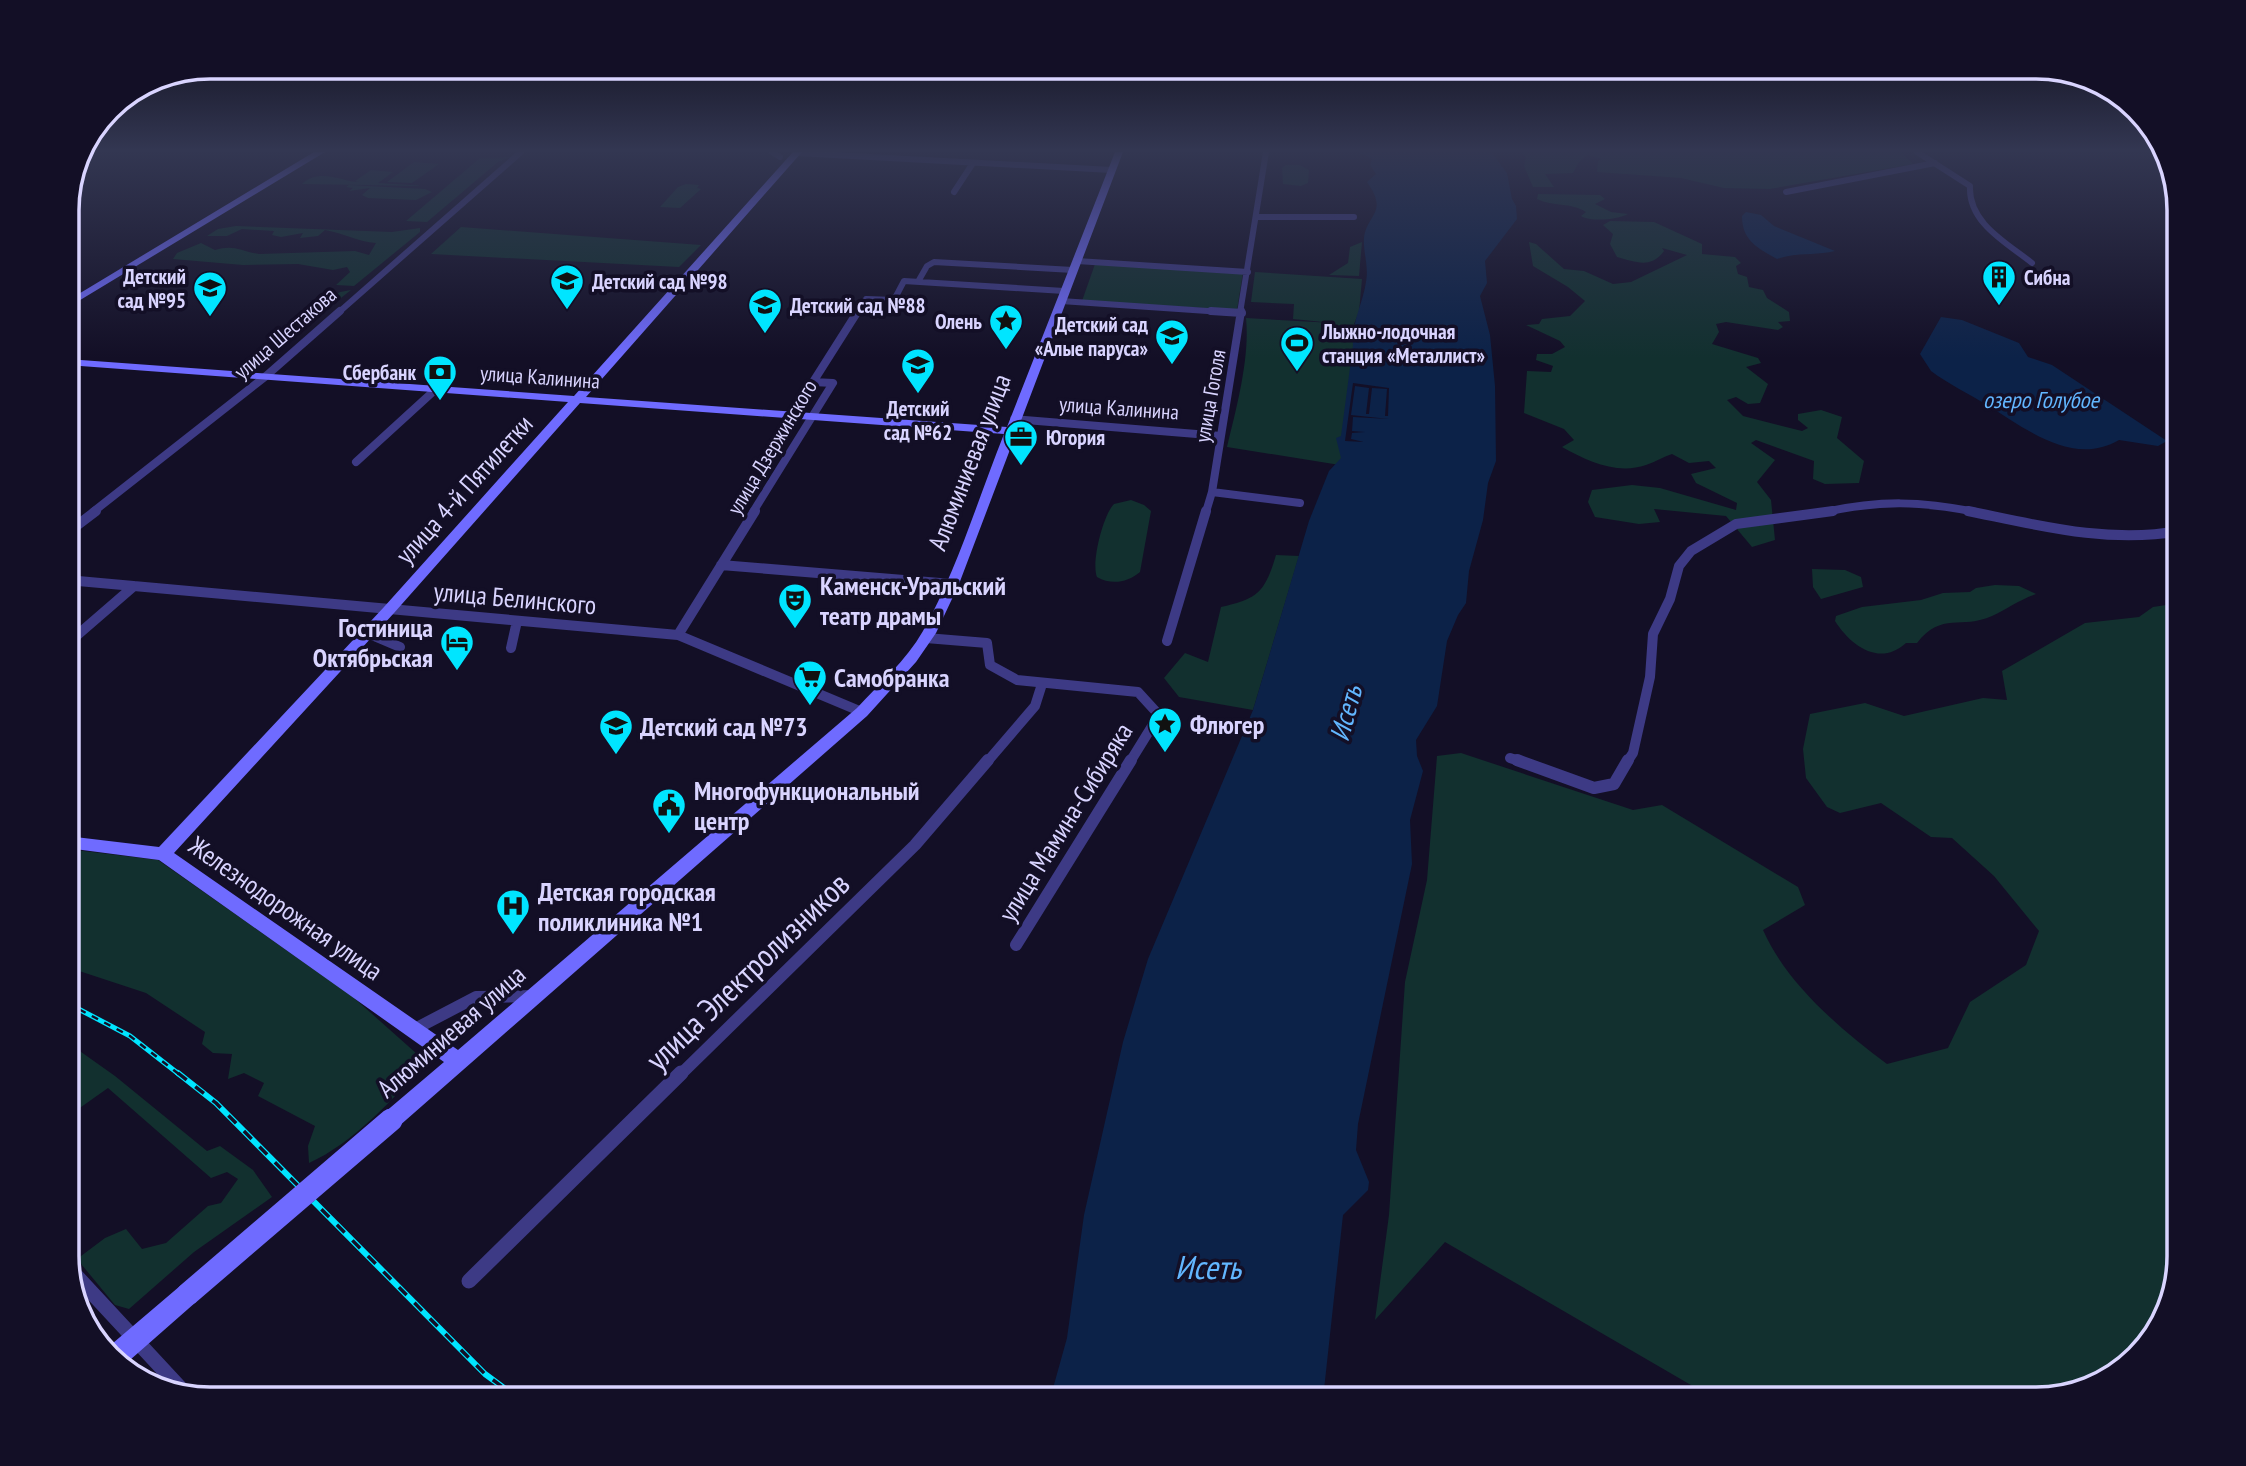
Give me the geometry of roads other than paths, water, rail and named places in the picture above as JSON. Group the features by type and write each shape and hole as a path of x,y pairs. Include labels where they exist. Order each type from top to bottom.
{"main road":[{"path":"79,298 207,220"},
{"name":"улица 4-й Пятилетки","path":"163,855 389,610 737,220"},
{"name":"Алюминиевая улица","path":"121,1352 862,712 911,659 926,638 952,584 1092,220"},
{"name":"улица Калинина","path":"79,363 813,416 1012,425"},
{"name":"Железнодорожная улица","path":"79,844 163,855 458,1061"}],"street":[{"name":"улица Шестакова","path":"79,524 266,376 443,220"},
{"name":"улица Гоголя","path":"1167,641 1212,492 1256,220"},
{"path":"1981,220 2032,262"},
{"path":"1242,313 919,280 927,267 934,262 1248,272"},
{"name":"улица Дзержинского","path":"678,635 833,383 813,382 866,299 894,300 904,281 922,282"},
{"path":"356,462 436,389"},
{"name":"улица Калинина","path":"1012,425 1221,436"},
{"path":"1212,492 1300,503"},
{"path":"1510,758 1594,788 1614,784 1633,753 1650,677 1653,634 1670,599 1679,566 1691,551 1736,524 1803,517 1868,503 1903,501 1946,506 2075,533 2152,536 2167,533"},
{"path":"721,565 952,584"},
{"name":"улица Белинского","path":"79,581 678,635 862,712"},
{"path":"79,634 134,586"},
{"path":"511,648 517,621"},
{"path":"367,633 400,647"},
{"path":"926,638 987,643 990,666 1017,680 1042,684"},
{"name":"улица Мамина-Сибиряка","path":"1016,944 1159,715 1138,692 1042,684"},
{"name":"улица Электролизников","path":"469,1281 915,845 1035,706 1042,684"},
{"path":"413,1030 476,997 534,996"},
{"path":"81,1281 176,1383"}],"water":[{"name":"Исеть","path":"1371,220 1516,220 1485,261 1487,283 1480,296 1490,335 1495,386 1496,461 1488,483 1483,520 1469,571 1466,603 1447,641 1437,706 1416,740 1417,756 1423,771 1410,820 1412,864 1358,1124 1356,1150 1369,1182 1368,1190 1343,1215 1324,1387 1053,1387 1067,1338 1084,1215 1123,1042 1148,959 1253,710 1309,521 1329,471 1341,458 1336,438 1341,436 1354,329 1366,282 1366,230"},
{"path":"1742,220 1767,220 1774,226 1835,251 1777,259 1752,243"},
{"name":"озеро Голубое","path":"1941,317 1962,320 2019,343 2028,357 2052,365 2167,441 2158,446 2119,440 2102,447 2084,449 2050,442 2034,434 1931,371 1920,354"}],"railway":[{"path":"79,1009 130,1036 180,1075"},
{"path":"178,1073 216,1103 485,1374 503,1387"}],"place":[{"name":"Сибна","path":"1999,307"},
{"name":"Детский сад №98","path":"567,311"},
{"name":"Детский сад №95","path":"210,318"},
{"name":"Детский сад №88","path":"765,335"},
{"name":"Олень","path":"1006,351"},
{"name":"Детский сад «Алые паруса»","path":"1172,366"},
{"name":"Лыжно-лодочная станция «Металлист»","path":"1297,373"},
{"name":"Детский сад №62","path":"918,395"},
{"name":"Сбербанк","path":"440,402"},
{"name":"Югория","path":"1021,467"},
{"name":"Каменск-Уральский театр драмы","path":"795,630"},
{"name":"Гостиница Октябрьская","path":"457,672"},
{"name":"Самобранка","path":"810,707"},
{"name":"Флюгер","path":"1165,754"},
{"name":"Детский сад №73","path":"616,756"},
{"name":"Многофункциональный центр","path":"669,835"},
{"name":"Детская городская поликлиника №1","path":"513,936"}]}
